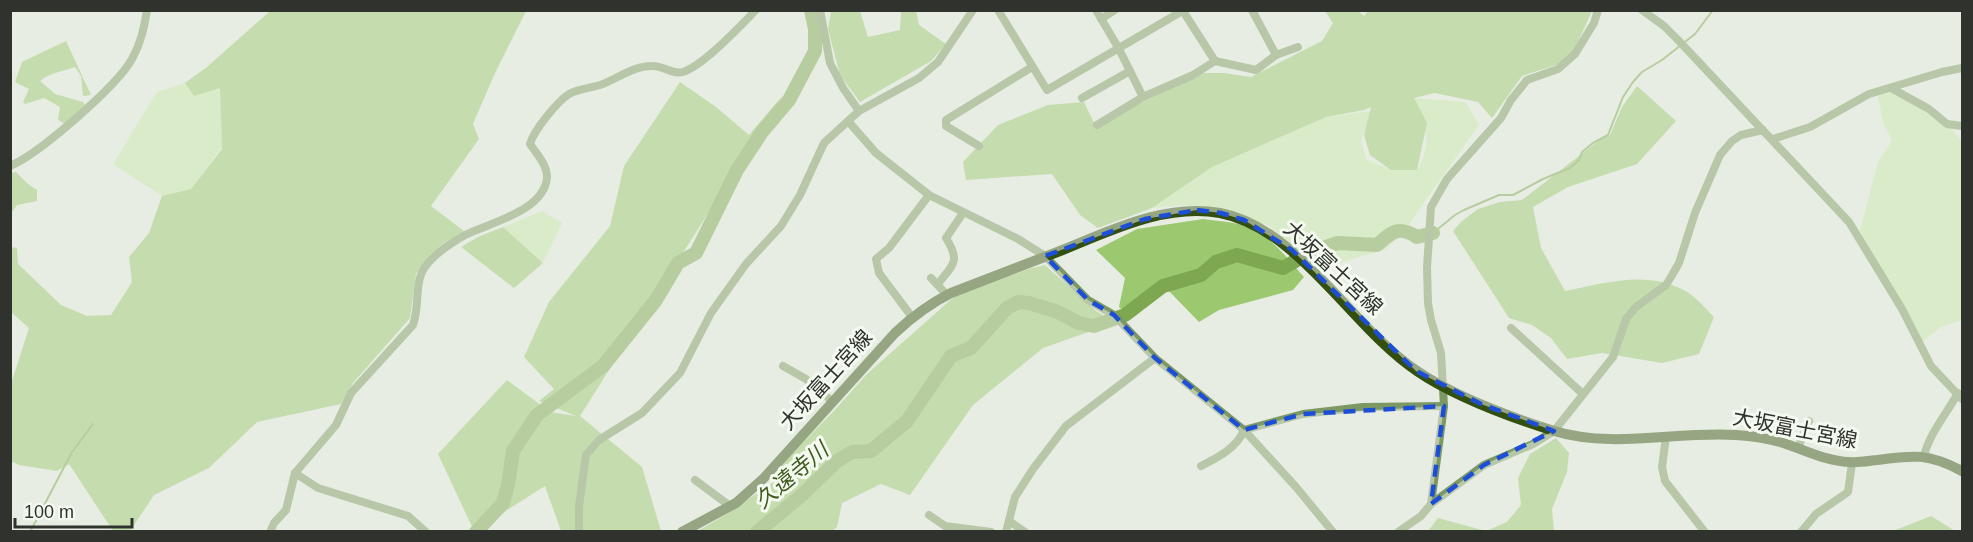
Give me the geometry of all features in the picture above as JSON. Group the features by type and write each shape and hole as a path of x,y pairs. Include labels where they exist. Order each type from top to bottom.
{"main road":[{"name":"大坂富士宮線","path":"682,531 730,506 763,479 912,317 932,302 1045,256 1145,219 1197,210 1221,213 1244,220 1292,250 1382,342 1416,370 1443,386 1482,404 1554,431 1589,439 1620,440 1738,435 1760,437 1834,460 1852,463 1924,456 1938,459 1962,471"}],"street":[{"path":"10,166 32,154 103,93 131,61 141,40 147,10"},
{"path":"270,531 286,510 295,472 336,425 351,393 413,325 417,314 421,276 425,267 457,240 524,209 538,197 547,177 543,162 530,144 540,124 560,102 570,94 651,66 678,73 684,72 696,65 756,10"},
{"path":"820,10 830,63 843,88 859,111"},
{"path":"579,531 579,506 586,455 599,440 642,413 680,373 711,313 746,264 781,226 800,195 824,143 859,111 919,78 938,62 973,10"},
{"path":"998,10 1047,90 1184,11 1215,61"},
{"path":"1096,10 1143,97"},
{"path":"1101,19 1115,10"},
{"path":"1252,10 1276,55"},
{"path":"1431,504 1444,406 1441,353 1428,303 1431,207 1447,179 1501,118 1511,100 1527,80 1558,69 1575,54 1594,23 1598,10"},
{"path":"1642,10 1664,26 1689,51 1849,222 1902,309 1930,366 1960,396 1928,440 1924,456"},
{"path":"1097,125 1143,97 1193,75 1215,61 1256,70 1276,55 1298,47"},
{"path":"979,146 946,126 946,120 1032,67"},
{"path":"1773,140 1810,127 1869,94 1941,72 1962,68"},
{"path":"1082,98 1130,71"},
{"path":"1891,88 1929,109 1947,124 1962,126"},
{"path":"848,121 876,153 929,195 1045,256 1088,300 1118,318 1155,358 1244,430 1333,531"},
{"path":"1398,531 1421,516 1431,504 1484,465 1533,444 1554,431 1613,357 1626,319 1636,308 1666,285 1671,277 1679,263 1695,213 1720,155 1731,141 1741,135 1763,130"},
{"path":"912,317 879,273 876,259 889,248 929,195"},
{"path":"938,284 956,259 946,238 963,213"},
{"path":"931,278 947,295"},
{"path":"1511,328 1583,394"},
{"path":"1006,531 1015,497 1066,426 1155,358"},
{"path":"783,366 806,379 832,402"},
{"path":"1244,430 1303,414 1362,407 1444,406"},
{"path":"1798,448 1809,421"},
{"path":"1201,466 1222,455 1241,437 1244,430"},
{"path":"1666,437 1662,467 1665,481 1704,531"},
{"path":"1802,531 1816,514 1848,492 1852,463"},
{"path":"295,472 318,488 408,516 426,531"},
{"path":"695,480 730,506"},
{"path":"929,515 945,526 991,531"},
{"path":"1009,521 1025,531"}],"highlighted area":[{"path":"1197,210 1221,213 1244,220 1292,250 1416,371 1481,404 1554,431 1484,465 1431,504 1444,406 1303,414 1244,430 1155,358 1114,315 1088,300 1045,256 1145,219"}],"green space":[{"path":"1369,10 1592,11 1573,53 1559,64 1522,76 1492,118 1478,102 1435,93 1414,98 1427,123 1417,170 1391,170 1370,155 1364,135 1371,107 1326,117 1212,167 1152,208 1098,228 1080,215 1052,174 966,180 963,162 998,125 1048,105 1084,102 1095,125 1203,73 1251,77 1322,41 1333,23 1325,11 1358,11 1364,16"},
{"path":"270,11 526,11 473,124 479,139 431,206 464,231 444,243 428,257 416,274 410,318 353,383 341,404 257,422 209,468 154,495 130,531 113,531 69,464 57,471 19,465 11,461 11,384 29,328 11,312 11,247 17,248 18,264 61,305 87,316 111,315 132,282 129,257 149,233 162,196 191,189 222,149 220,88 194,96 185,83 207,67"},
{"path":"831,11 860,11 868,37 900,30 901,11 916,11 919,25 946,44 931,61 860,102 840,75 828,29"},
{"path":"66,41 91,95 83,96 81,76 75,67 52,74 40,81 55,94 83,102 85,105 65,124 58,120 60,107 44,98 25,104 23,102 29,89 15,82 22,62"},
{"path":"680,82 716,107 749,135 782,96 580,416 642,467 661,531 561,531 545,486 474,531 438,454 507,380 550,412 576,416 539,401 554,389 524,357 549,302 610,226 624,166"},
{"path":"185,83 194,96 220,87 222,147 191,189 162,196 113,164 157,92"},
{"path":"1637,86 1676,121 1637,164 1568,187 1533,207 1541,248 1565,291 1627,280 1658,281 1687,292 1714,317 1699,354 1662,363 1602,353 1567,359 1551,338 1532,325 1509,318 1453,231 1478,209 1500,202 1522,200 1597,142 1610,135 1622,107"},
{"path":"1891,88 1947,124 1962,141 1962,320 1941,327 1920,344 1860,231 1878,162 1892,141 1883,122 1877,92"},
{"path":"1413,98 1466,102 1479,125 1401,235 1386,249 1320,269 1270,226 1224,210 1185,205 1152,208 1212,167 1326,117 1371,111 1361,141 1366,159 1391,170 1417,170 1425,151 1426,134"},
{"path":"16,172 37,190 37,201 17,205 11,213 11,173"},
{"path":"542,211 562,223 543,263 503,227"},
{"path":"1203,219 1239,224 1259,232 1280,250 1304,277 1293,290 1219,310 1199,322 1167,289 1133,317 1119,307 1125,278 1096,250 1137,229"},
{"path":"503,227 543,263 514,288 461,247"},
{"path":"1045,265 1095,310 1114,323 1043,348 973,405 910,495 881,484 842,503 837,527 832,531 696,532 784,475 781,464 867,374 955,296"},
{"path":"1556,438 1569,453 1567,472 1552,509 1554,531 1486,531 1507,522 1521,505 1518,478 1530,454"},
{"path":"1931,516 1955,531 1893,531"},
{"path":"1438,518 1486,531 1428,531"}],"waterway":[{"path":"476,532 503,503 513,451 537,415 603,366 656,300 678,263 696,253 737,170 762,132 789,100 815,51 815,29 811,10"},
{"path":"1433,233 1464,210 1499,195 1513,195 1570,168 1579,160 1582,152 1608,135 1623,97 1642,72 1662,60 1695,34 1713,10"},
{"name":"久遠寺川","path":"757,532 802,495 837,461 852,452 871,451 907,421 951,356 971,348 1007,308 1018,302 1058,312 1079,323 1094,326 1125,315 1163,286 1201,275 1216,262 1237,255 1283,268 1311,252 1338,243 1377,245 1400,231 1417,237 1433,233"},
{"path":"30,532 72,452 93,424"}]}
